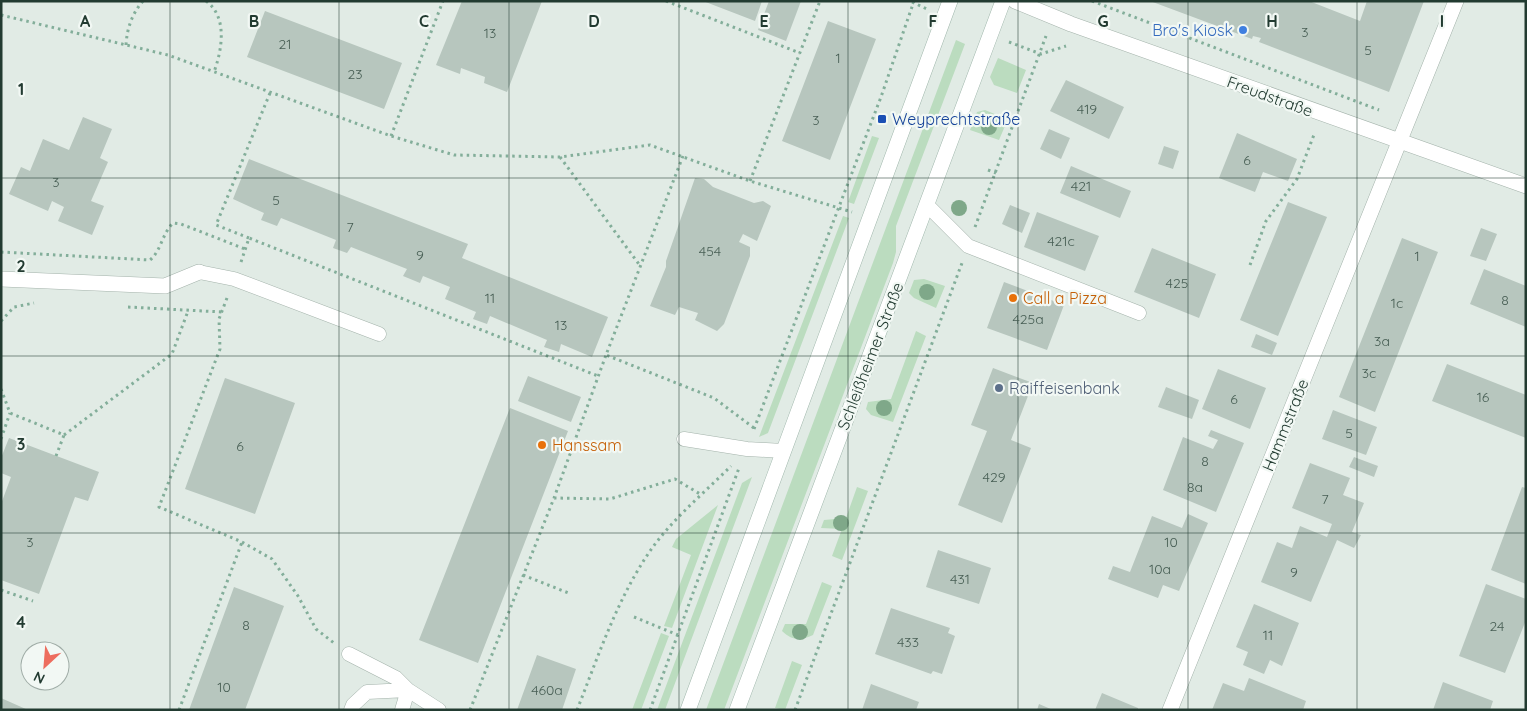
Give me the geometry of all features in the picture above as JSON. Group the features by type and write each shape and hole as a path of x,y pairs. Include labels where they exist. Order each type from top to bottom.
{"main road":[{"path":"688,710 950,1"},
{"name":"Schleißheimer Straße","path":"737,710 1003,1"},
{"name":"Freudstraße","path":"1015,1 1052,17 1526,186"},
{"name":"Hammstraße","path":"1170,710 1456,1"},
{"path":"1,279 165,286 199,272"}],"lane":[{"path":"927,205 968,246 1139,313"},
{"path":"199,272 234,279 379,334"},
{"path":"684,440 747,449 783,451"},
{"path":"349,654 396,678 408,690 438,710"},
{"path":"351,710 353,705 367,692 408,690"},
{"path":"402,710 408,690"}],"path":[{"path":"126,44 127,30 132,16 143,1"},
{"path":"206,1 218,18 221,33 222,51 214,72"},
{"path":"391,136 442,1"},
{"path":"666,1 800,53"},
{"path":"750,180 820,1"},
{"path":"1092,1 1387,113"},
{"path":"650,710 881,97 913,2"},
{"path":"1,16 168,55 391,136 454,155 560,157 650,145 750,180 870,218"},
{"path":"794,710 1041,54 1052,17"},
{"path":"270,92 216,225 598,376"},
{"path":"881,97 886,99"},
{"path":"1250,265 1266,221 1297,179 1315,132"},
{"path":"470,710 554,498 598,376 683,156"},
{"path":"560,157 641,267"},
{"path":"988,170 996,173"},
{"path":"1,252 150,260 155,256 166,230 172,224 181,224 245,249"},
{"path":"249,238 220,319 220,349 160,507 242,542 272,559 298,596 316,629 349,654"},
{"path":"1,320 14,307 35,302"},
{"path":"122,307 222,312"},
{"path":"56,456 64,435 172,354 188,311"},
{"path":"606,355 714,398 755,429"},
{"path":"1,390 10,414 1,440"},
{"path":"10,414 64,435"},
{"path":"577,710 616,611 629,585 649,553 700,494 747,449"},
{"path":"554,498 610,499 675,479 700,494"},
{"path":"179,710 242,542"},
{"path":"523,576 571,594"},
{"path":"1,590 34,602"},
{"path":"634,617 678,635"}],"green space":[{"path":"956,40 965,44 896,226 896,252 893,263 724,710 706,710"},
{"path":"998,58 1026,70 1017,93 994,85 990,77"},
{"path":"985,110 997,115 1005,126 999,140 970,130 977,112"},
{"path":"872,136 879,138 854,204 848,202"},
{"path":"843,216 849,218 768,433 759,437"},
{"path":"924,279 945,286 936,308 914,298 909,293 914,280"},
{"path":"916,331 926,336 893,422 871,415 866,409 868,402 891,399"},
{"path":"752,477 665,710 657,710 742,483"},
{"path":"857,487 868,491 842,560 832,556 842,529 821,528 824,520 846,518"},
{"path":"718,505 672,628 664,626 691,555 672,547 676,539"},
{"path":"822,582 832,586 813,635 800,639 790,637 782,631 785,624 806,624"},
{"path":"661,633 669,636 641,710 632,710"},
{"path":"792,661 802,665 785,710 775,708"}],"building":[{"path":"462,1 542,1 507,92 484,83 485,77 461,68 460,74 436,65"},
{"path":"703,1 762,1 755,21"},
{"path":"769,1 801,1 786,41 758,30"},
{"path":"1150,1 1309,1 1360,21 1367,1 1424,1 1389,92 1259,42 1261,38 1253,36 1252,39"},
{"path":"265,11 402,63 384,109 247,57"},
{"path":"828,21 876,39 830,160 782,141"},
{"path":"1066,80 1124,107 1109,139 1050,111"},
{"path":"83,117 112,129 100,158 108,162 91,201 104,206 92,235 58,221 64,207 52,201 48,211 9,194 21,167 30,171 43,139 69,150"},
{"path":"1049,129 1070,138 1061,159 1040,149"},
{"path":"1237,133 1297,159 1288,181 1263,172 1255,192 1219,178"},
{"path":"1164,146 1179,151 1173,169 1158,164"},
{"path":"249,159 468,244 462,258 608,317 592,357 561,344 559,352 544,347 547,340 490,316 487,324 473,319 476,312 445,299 450,287 423,276 420,283 403,276 407,269 351,247 347,253 333,248 336,240 281,218 277,226 261,220 264,213 233,199"},
{"path":"1071,166 1131,191 1120,218 1060,193"},
{"path":"695,178 704,179 713,187 754,203 763,201 771,206 757,241 743,234 739,242 750,247 750,256 724,324 717,331 695,320 698,313 679,307 675,315 650,306 666,267 666,261"},
{"path":"1288,202 1327,217 1278,336 1240,320"},
{"path":"1010,205 1030,213 1022,233 1002,224"},
{"path":"1037,212 1099,236 1085,271 1024,247"},
{"path":"1481,228 1497,234 1486,261 1470,256"},
{"path":"1402,238 1438,252 1375,412 1339,397"},
{"path":"1152,248 1216,274 1199,318 1134,292"},
{"path":"1484,269 1526,286 1526,327 1470,304"},
{"path":"1004,282 1064,305 1047,350 987,328"},
{"path":"1256,334 1277,343 1272,355 1251,347"},
{"path":"1447,364 1526,395 1526,438 1432,401"},
{"path":"993,368 1033,383 1011,440 1031,448 1002,523 958,505 987,431 971,425"},
{"path":"1218,369 1266,388 1250,429 1202,409"},
{"path":"528,376 581,397 571,422 518,401"},
{"path":"225,378 295,403 255,514 185,489"},
{"path":"1166,387 1199,400 1192,419 1158,407"},
{"path":"510,408 568,431 478,663 419,640"},
{"path":"1333,410 1377,427 1366,455 1322,439"},
{"path":"1211,430 1244,443 1216,512 1163,490 1183,437 1213,449 1218,440 1208,436"},
{"path":"9,438 99,472 88,501 75,497 39,594 1,580 1,504 11,477 1,473 1,458"},
{"path":"1354,457 1378,466 1374,477 1349,467"},
{"path":"1310,463 1350,478 1343,495 1364,503 1352,532 1361,535 1354,548 1337,540 1311,602 1261,582 1277,542 1292,548 1300,526 1327,537 1332,524 1292,508"},
{"path":"1522,487 1526,488 1526,584 1491,570"},
{"path":"1188,514 1208,523 1179,591 1163,585 1158,598 1108,579 1113,566 1130,572 1152,516 1182,528"},
{"path":"938,550 991,568 979,604 926,587"},
{"path":"1486,584 1526,599 1526,620 1505,673 1459,656"},
{"path":"234,587 284,606 245,710 189,710"},
{"path":"1254,604 1299,623 1282,666 1270,660 1264,674 1243,665 1248,652 1236,647"},
{"path":"891,608 950,628 948,633 955,636 942,674 933,671 931,674 875,654"},
{"path":"537,655 576,669 562,710 517,710"},
{"path":"1249,678 1306,701 1303,710 1212,710 1223,683 1244,691"},
{"path":"1443,682 1493,701 1490,710 1433,710"},
{"path":"871,684 919,702 916,710 862,710"},
{"path":"1102,693 1138,708 1138,710 1095,710"},
{"path":"1,698 28,710 1,710"},
{"path":"1039,704 1053,710 1037,710"}],"place":[{"name":"Bro's Kiosk","path":"1243,30"},
{"name":"Weyprechtstraße","path":"882,119"},
{"name":"Call a Pizza","path":"1013,298"},
{"name":"Raiffeisenbank","path":"999,388"},
{"name":"Hanssam","path":"542,445"}]}
